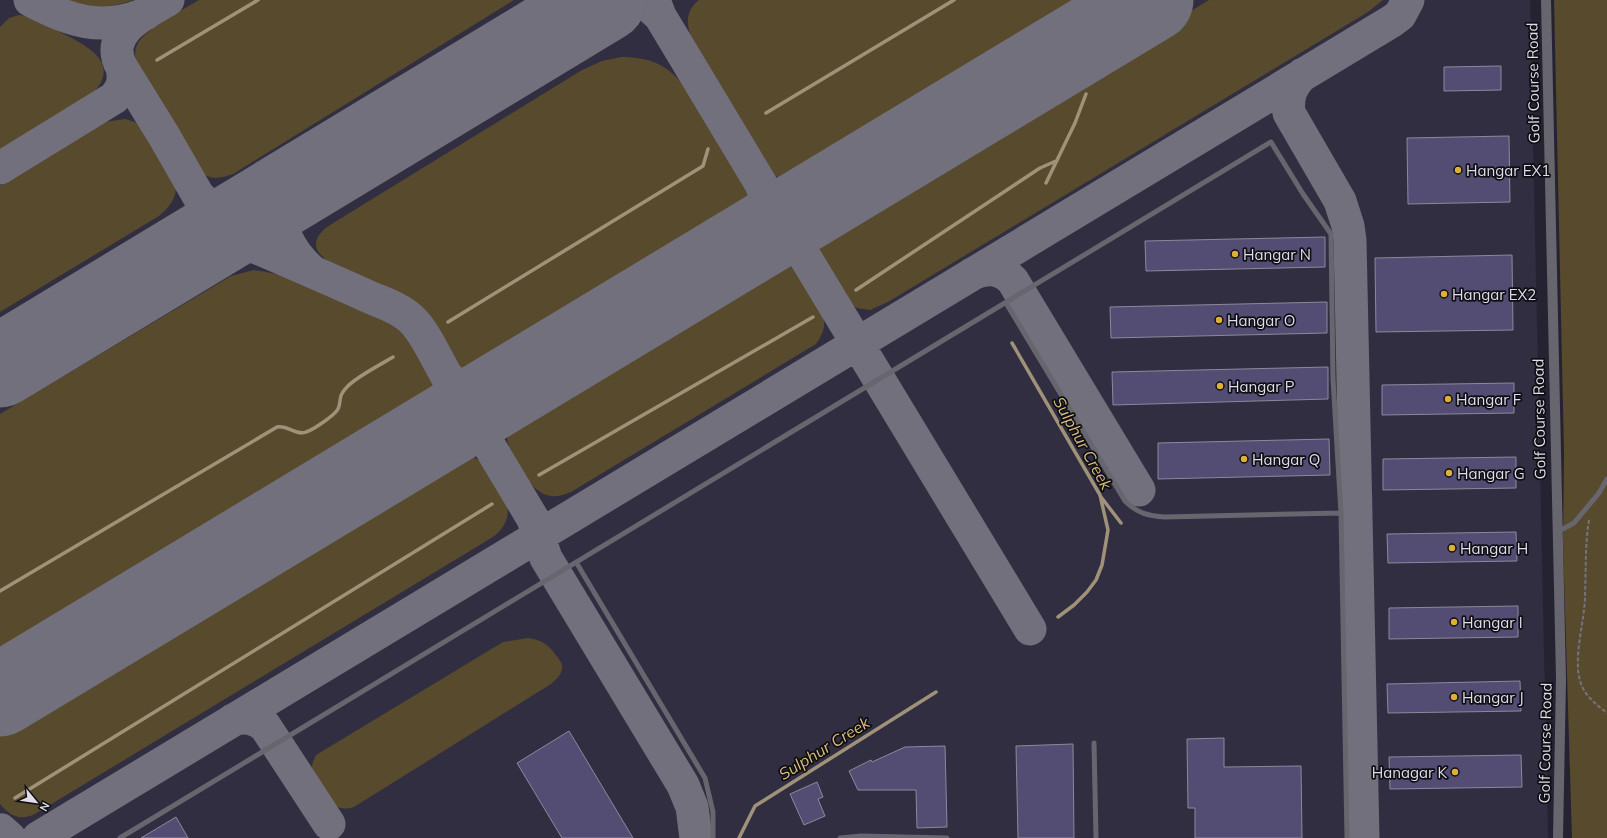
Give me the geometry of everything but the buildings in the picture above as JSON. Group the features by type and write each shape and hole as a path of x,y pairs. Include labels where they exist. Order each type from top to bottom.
{"street":[{"name":"Golf Course Road","path":"1546,0 1561,680 1558,838"}],"lane":[{"path":"120,838 1271,142 1303,194 1331,234 1333,379 1341,513 1347,838"},
{"path":"1006,303 1125,501 1132,508 1148,516 1165,517 1341,513"},
{"path":"1557,532 1574,523 1595,498 1607,480"},
{"path":"576,562 705,778 713,812 713,838"},
{"path":"1094,743 1096,838"},
{"path":"840,838 861,836 947,838"}],"path":[{"path":"1595,498 1588,520 1584,557 1585,596 1580,635 1579,670 1580,683 1586,694 1607,713"}],"shaded area":[{"path":"0,0 1530,0 1548,838 0,838"},
{"path":"64,0 134,0 115,5 90,7"},
{"path":"199,0 514,0 233,174 224,177 212,178 201,172 140,72 135,55 137,45 147,33 165,20"},
{"path":"699,0 1095,0 803,174 792,179 784,180 775,176 767,167 691,37 688,27 689,12"},
{"path":"1209,0 1383,0 1368,12 888,302 870,310 857,308 850,304 816,250 818,238"},
{"path":"1554,0 1607,0 1607,838 1572,838 1563,543 1564,452"},
{"path":"24,15 39,20 84,45 101,61 104,70 102,80 95,91 81,104 0,152 0,27 9,18"},
{"path":"621,57 632,57 658,64 673,74 687,89 748,190 748,203 740,213 480,371 472,373 465,372 454,362 425,315 418,307 394,293 343,270 324,258 318,251 316,243 320,234 330,225 582,70 602,61"},
{"path":"125,119 135,122 142,128 176,187 175,196 171,203 159,216 0,312 0,186 104,122"},
{"path":"778,260 789,262 796,269 823,314 823,330 816,344 571,492 562,495 550,496 540,492 527,479 515,461 508,443 507,436 513,419 772,262"},
{"path":"254,270 271,273 305,283 338,296 399,325 413,343 432,381 434,387 428,402 424,406 0,660 0,414 231,276"},
{"path":"462,455 472,456 480,461 507,505 507,519 500,531 493,537 35,814 25,817 16,816 8,812 0,804 0,728"},
{"path":"528,638 538,640 546,644 561,662 562,668 560,674 551,684 354,807 342,808 333,804 312,773 312,766 316,755 503,642"}],"waterway":[{"path":"157,60 258,0"},
{"path":"766,113 954,0"},
{"name":"Sulphur Creek","path":"1046,183 1075,123 1086,94"},
{"path":"448,322 703,166 708,149"},
{"path":"856,290 1040,168 1056,161"},
{"path":"539,475 813,317"},
{"name":"Sulphur Creek","path":"1012,343 1100,495 1108,530 1102,565 1096,580 1074,605 1058,617"},
{"path":"0,591 277,427 299,433 306,432 314,428 336,412 344,390 351,383 393,357"},
{"path":"1101,497 1121,523"},
{"path":"15,798 492,504"},
{"name":"Sulphur Creek","path":"739,838 755,806 936,692"}],"taxiway":[{"path":"30,0 58,14 86,22 114,22 145,14"},
{"path":"168,0 147,12 128,26 121,35 117,56 122,68 164,136 203,204 204,220 200,232 189,248 178,255"},
{"path":"599,0 505,61 613,0"},
{"path":"638,0 648,5 660,16 654,0"},
{"path":"38,838 1392,21 1400,15 1408,0"},
{"path":"660,16 764,189 775,199 788,203 801,203 815,200 829,194 867,172 829,196 808,216 801,229 800,242 805,257 792,246 779,241 764,241 736,251 695,275 721,259 754,234 760,226 767,209 766,198 762,187"},
{"path":"0,168 114,98 122,84 122,68"},
{"path":"1303,74 1295,83 1289,97 1289,113 1340,201 1348,226 1350,240 1363,838"},
{"path":"312,271 297,256 286,237 282,226 281,216 283,208 287,200 293,194 356,151"},
{"path":"200,197 211,207 223,212 236,213 261,205 298,185"},
{"path":"135,285 212,241 229,238 241,241 288,261 389,305 405,314 414,322 423,334 450,383 452,395 451,408 443,421 435,429 378,467 436,436 454,430 463,430 472,433 481,438 490,447 486,435 485,425 491,408 513,388 556,359 492,393 474,394 465,392 456,386 448,377"},
{"path":"805,257 1030,629"},
{"path":"972,274 983,270 994,270 1004,273 1013,281 1139,490"},
{"path":"490,447 533,519 546,558 683,785 692,807 696,838"},
{"path":"0,695 7,691 0,696"},
{"path":"233,720 250,718 265,726 329,824"},
{"path":"4,838 1,830 10,838"}],"runway":[{"path":"0,366 605,0"},
{"path":"0,695 1152,0"}],"place":[{"name":"Hangar EX1","path":"1458,170"},
{"name":"Hangar N","path":"1235,254"},
{"name":"Hangar EX2","path":"1444,294"},
{"name":"Hangar O","path":"1219,320"},
{"name":"Hangar P","path":"1220,386"},
{"name":"Hangar F","path":"1448,399"},
{"name":"Hangar Q","path":"1244,459"},
{"name":"Hangar G","path":"1449,473"},
{"name":"Hangar H","path":"1452,548"},
{"name":"Hangar I","path":"1454,622"},
{"name":"Hangar J","path":"1454,697"},
{"name":"Hanagar K","path":"1455,772"}]}
